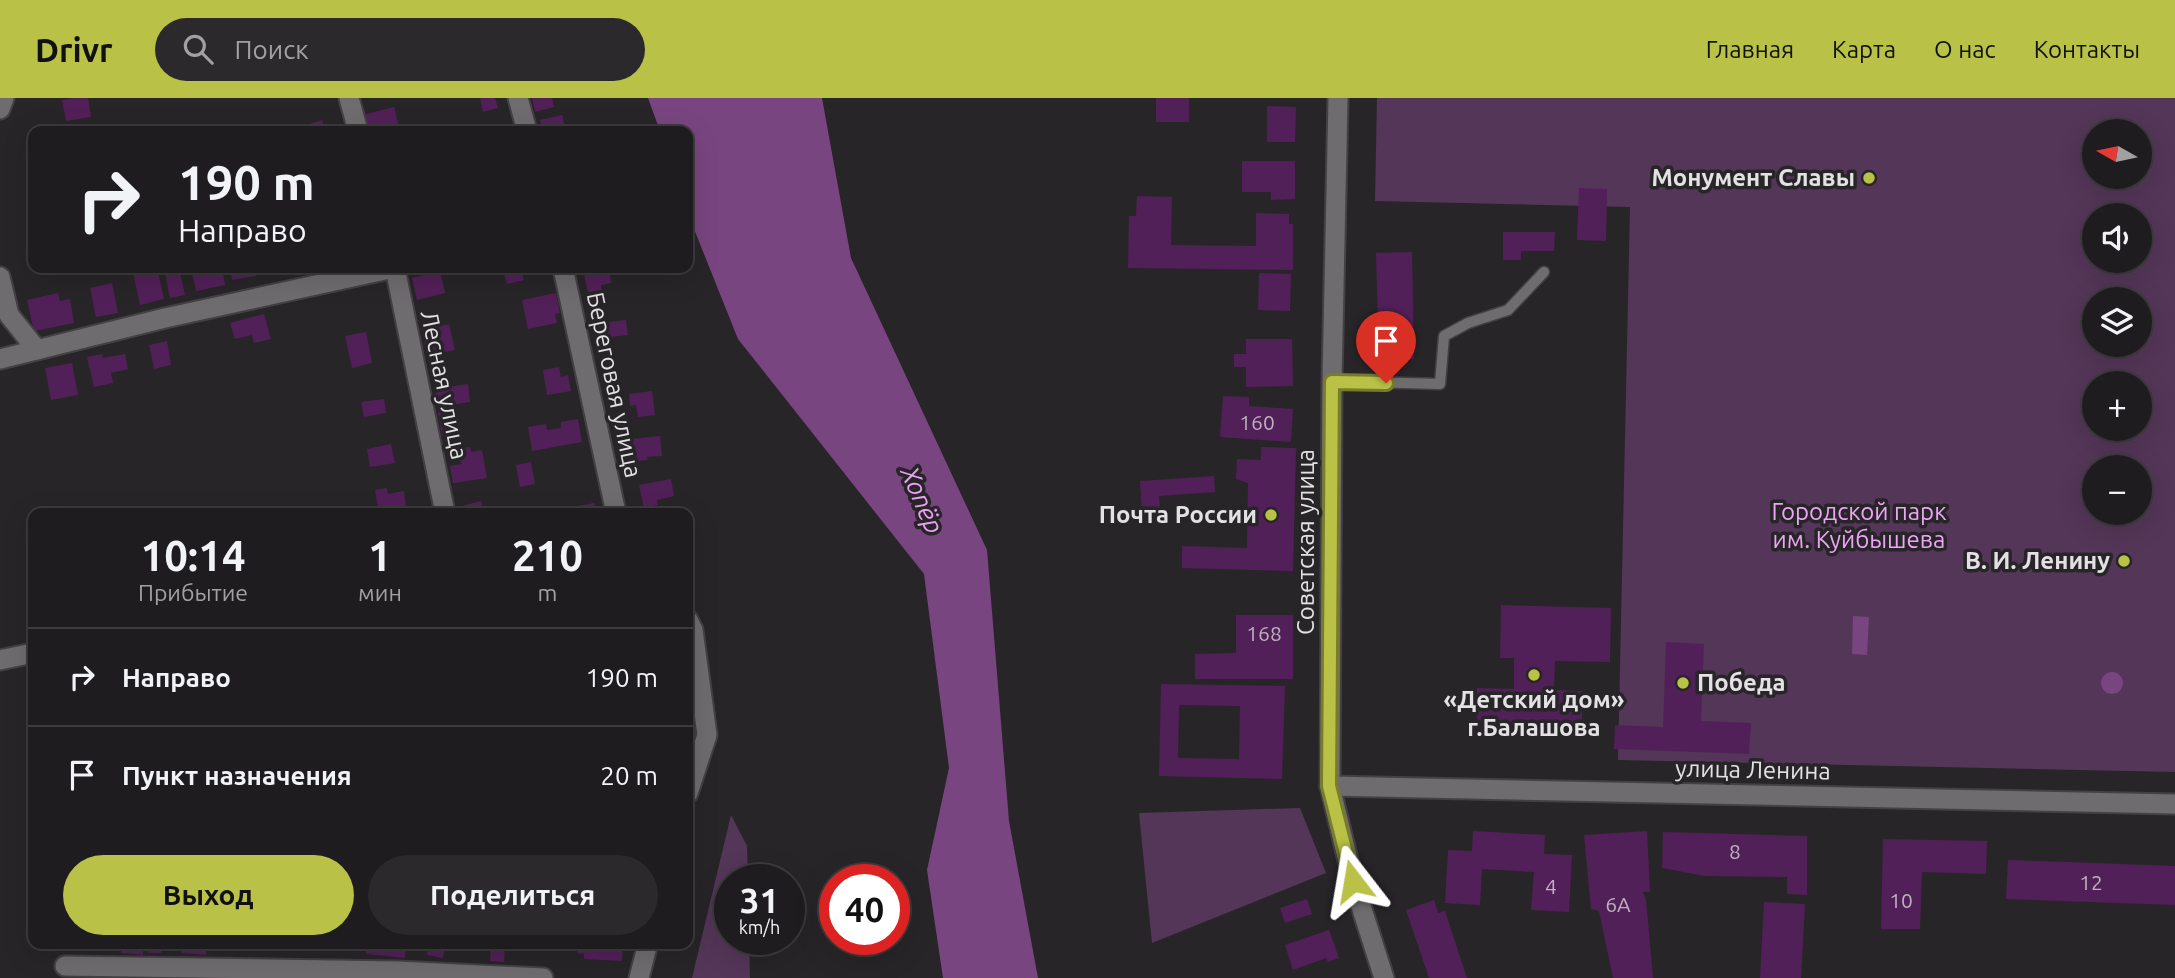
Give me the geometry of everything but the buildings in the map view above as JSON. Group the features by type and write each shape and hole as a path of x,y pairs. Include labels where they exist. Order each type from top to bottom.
{"street":[{"path":"0,109 4,98"},
{"path":"349,98 357,126"},
{"path":"518,98 526,126"},
{"name":"Советская улица","path":"1338,98 1332,382 1329,786 1353,881 1384,978"},
{"path":"0,359 165,318 372,273"},
{"name":"Лесная улица","path":"396,273 444,508"},
{"name":"Береговая улица","path":"564,273 615,508"},
{"path":"0,276 9,315 37,350"},
{"path":"693,628 707,735 693,778"},
{"path":"0,660 28,654"},
{"name":"улица Ленина","path":"1329,786 2175,804"},
{"path":"639,978 646,949"},
{"path":"65,966 398,971 542,978"}],"lane":[{"path":"1332,382 1440,384 1444,336 1468,323 1508,310 1544,272"}],"green space":[{"name":"Городской парк им. Куйбышева","path":"1377,98 2175,98 2175,772 1618,760 1630,207 1375,201"},
{"path":"1300,808 1326,873 1152,943 1139,813"},
{"path":"731,815 747,846 748,864 719,864"},
{"path":"714,886 714,955 749,955 750,978 692,978"}],"water":[{"name":"Хопёр","path":"648,98 822,98 851,258 987,550 1009,821 1038,978 943,978 927,870 949,768 924,574 738,339 693,226 693,126 658,126"},
{"path":"1853,616 1869,617 1867,655 1852,654"},
{"path":"2112,672 2120,675 2123,683 2120,691 2112,694 2104,691 2101,683 2104,675"}],"place":[{"name":"Монумент Славы","path":"1869,178"},
{"name":"Почта России","path":"1271,515"},
{"name":"В. И. Ленину","path":"2124,561"},
{"name":"«Детский дом» г.Балашова","path":"1534,675"},
{"name":"Победа","path":"1683,683"}],"route":[{"path":"1353,881 1329,786 1332,382 1386,383"}]}
